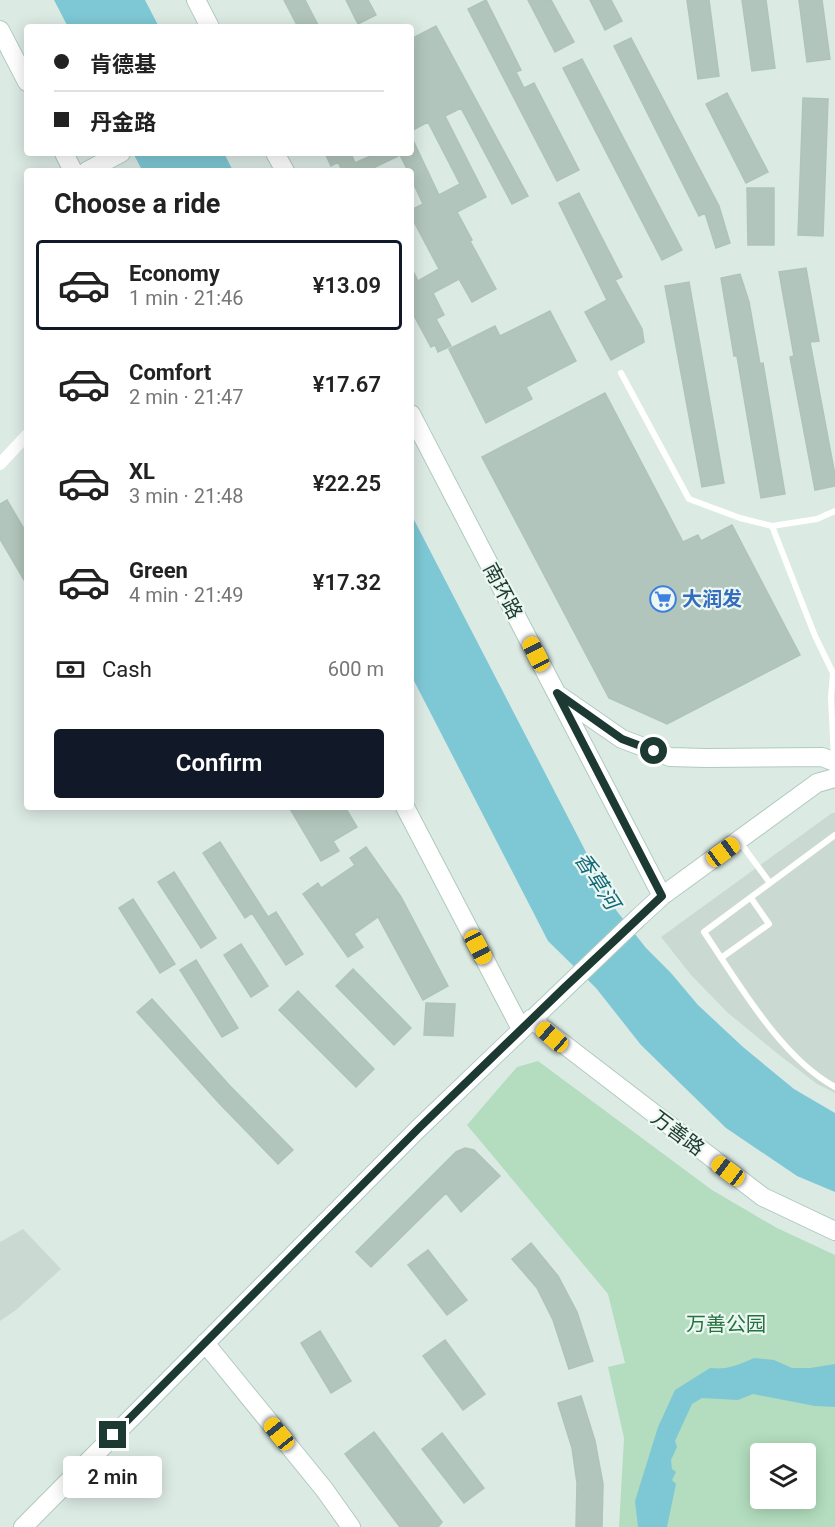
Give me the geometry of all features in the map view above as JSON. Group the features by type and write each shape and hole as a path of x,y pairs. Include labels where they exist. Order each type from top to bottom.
{"main road":[{"path":"196,0 208,24"},
{"path":"0,30 24,76"},
{"path":"93,168 115,156"},
{"name":"南环路","path":"414,420 662,896"},
{"path":"557,693 622,739 670,757 822,757 835,762"},
{"path":"23,1527 418,1129 638,918 662,896 817,783 835,777"},
{"name":"万善路","path":"407,810 526,1024 763,1197 835,1231"},
{"path":"205,1343 324,1490 351,1527"}],"street":[{"path":"0,464 24,438"}],"lane":[{"path":"621,373 689,499 731,516 772,526 817,519 835,511"},
{"path":"772,526 815,636 833,674 835,777"},
{"path":"835,835 704,932 774,1032 805,1065 835,1087"},
{"path":"739,841 770,883"},
{"path":"721,958 769,924 751,898"}],"shaded area":[{"path":"835,813 835,1093 817,1084 728,1013 691,975 661,937"},
{"path":"23,1229 61,1269 16,1310 0,1321 0,1242"}],"green space":[{"name":"万善公园","path":"538,1061 712,1190 777,1228 835,1255 835,1527 619,1527 624,1438 608,1367 625,1363 608,1294 467,1125 517,1067"}],"water":[{"path":"54,0 145,0 157,24 66,24"},
{"path":"135,156 226,156 232,168 141,168"},
{"name":"香草河","path":"414,520 616,910 646,948 698,1005 743,1047 794,1089 835,1113 835,1192 797,1176 726,1128 641,1045 596,988 548,941 414,681"},
{"path":"754,1358 774,1360 792,1368 835,1364 835,1407 815,1406 753,1394 738,1400 702,1398 692,1404 675,1441 677,1447 671,1460 672,1469 676,1472 672,1480 676,1484 667,1527 638,1527 635,1501 658,1427 675,1390 710,1368 727,1368"}],"building":[{"path":"284,0 305,0 317,24 296,24"},
{"path":"346,0 368,0 376,15 358,24"},
{"path":"486,0 521,70 516,72 524,88 534,83 579,170 557,181 468,9"},
{"path":"528,0 551,0 574,42 555,52"},
{"path":"590,0 611,0 622,21 605,30"},
{"path":"687,0 709,0 719,76 698,79"},
{"path":"742,0 766,0 775,68 752,71"},
{"path":"799,0 822,0 830,59 807,62"},
{"path":"436,26 528,196 512,204 461,108 445,116 486,197 457,212 496,289 472,302 459,279 433,293 444,315 436,319 451,346 438,352 435,345 431,347 414,316 414,273 418,281 439,269 414,222 414,208 423,204 414,184 414,168 406,168 400,156 414,156 414,142 439,195 460,184 428,122 414,129 414,37"},
{"path":"631,38 719,206 730,243 716,248 705,213 699,216 614,46"},
{"path":"582,59 682,250 662,260 563,68"},
{"path":"727,93 768,172 746,183 706,104"},
{"path":"803,98 828,99 823,236 798,235"},
{"path":"326,156 352,156 355,163 370,156 398,156 373,168 341,168 338,162 331,166"},
{"path":"747,188 774,188 774,245 748,245"},
{"path":"579,193 622,277 615,280 642,329 644,342 611,360 585,312 607,300 559,203"},
{"path":"806,268 819,341 810,342 835,475 835,486 815,490 790,357 794,356 779,272"},
{"path":"740,274 749,302 760,364 763,363 785,494 761,498 721,278"},
{"path":"689,282 724,483 702,487 665,286"},
{"path":"550,311 576,361 526,387 532,399 486,423 449,349 495,326 500,336"},
{"name":"大润发","path":"605,393 683,542 698,535 701,541 732,525 800,655 667,724 609,698 482,457"},
{"path":"7,500 24,529 24,580 0,539 0,504"},
{"path":"291,810 347,810 357,827 333,841 339,851 321,861"},
{"path":"220,842 268,917 276,912 303,954 286,965 252,913 245,918 203,853"},
{"path":"366,847 401,897 448,986 423,1000 378,917 354,934 363,947 348,957 303,894 318,883 321,888 355,865 350,858"},
{"path":"174,872 216,938 201,948 158,882"},
{"path":"133,899 175,964 160,973 119,908"},
{"path":"241,944 268,986 251,997 224,955"},
{"path":"196,960 238,1028 222,1037 180,970"},
{"path":"353,969 411,1028 394,1045 336,986"},
{"path":"298,991 374,1069 356,1087 279,1010"},
{"path":"152,999 230,1086 293,1150 278,1164 137,1012"},
{"path":"426,1003 455,1004 453,1036 424,1035"},
{"path":"465,1148 474,1150 500,1176 461,1212 446,1193 371,1267 356,1252 456,1152"},
{"path":"531,1243 558,1276 577,1312 593,1361 569,1369 553,1320 537,1288 512,1259"},
{"path":"428,1250 467,1300 447,1315 408,1265"},
{"path":"320,1331 351,1381 331,1393 301,1343"},
{"path":"445,1340 485,1394 463,1410 423,1356"},
{"path":"581,1396 595,1441 603,1484 602,1527 576,1527 577,1483 572,1448 558,1403"},
{"path":"374,1432 442,1522 438,1527 400,1527 345,1454"},
{"path":"442,1433 484,1488 464,1503 422,1449"}],"place":[{"name":"大润发","path":"663,599"}],"route":[{"path":"113,1435 418,1129 662,896 557,693 622,739 654,751"}]}
